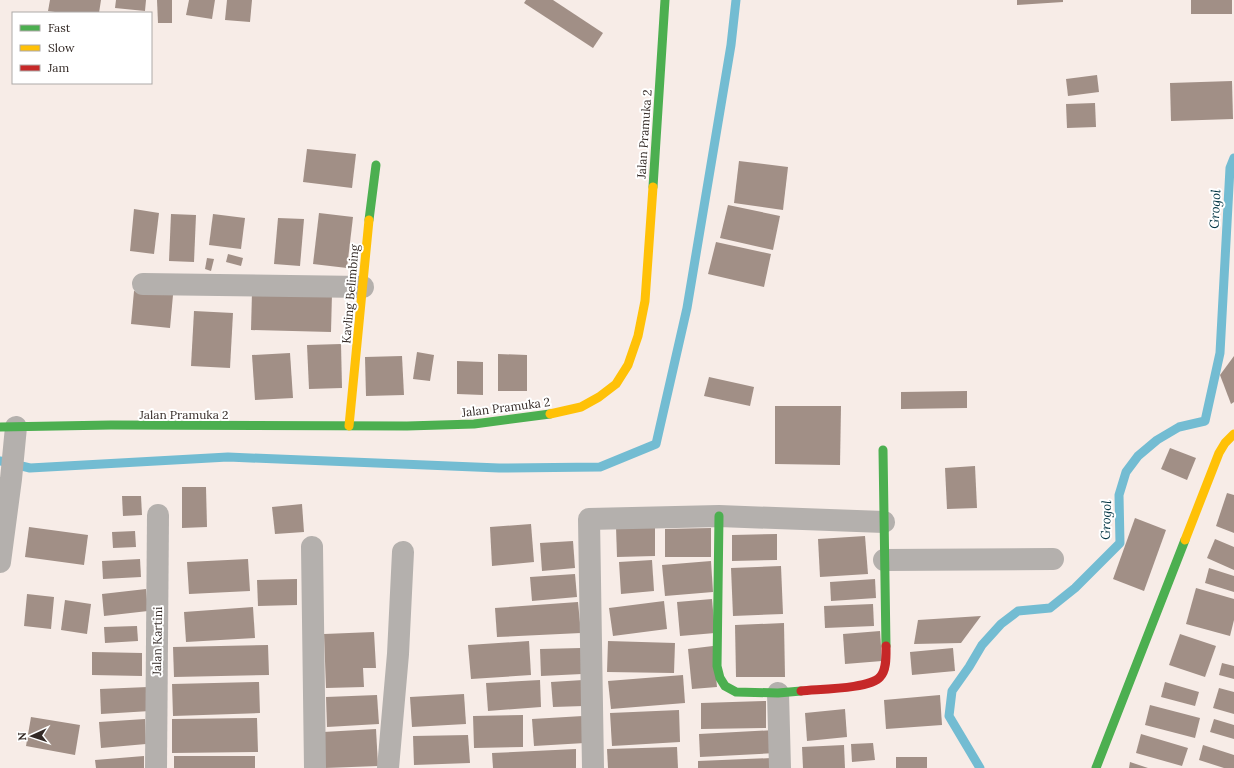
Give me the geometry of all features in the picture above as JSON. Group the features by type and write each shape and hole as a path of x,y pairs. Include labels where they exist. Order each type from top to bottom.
{"street":[{"name":"Jalan Pramuka 2","path":"8,427 399,426 474,424 554,414 581,407 598,397 616,384 628,365 638,336 645,302 665,0"},
{"name":"Kavling Belimbing","path":"349,426 368,227 376,165"},
{"path":"143,284 363,287"},
{"path":"0,562 14,453 8,427"},
{"path":"1096,768 1219,453 1225,443 1234,434"},
{"path":"719,516 716,666 720,678 725,686 736,692 778,693 865,685 877,682 883,673 886,655 883,450"},
{"name":"Jalan Kartini","path":"156,768 158,515"},
{"path":"593,768 590,519 719,516 884,522"},
{"path":"312,547 315,768"},
{"path":"388,768 398,654 403,552"},
{"path":"884,560 1053,559"},
{"path":"778,693 780,768"}],"building":[{"path":"50,0 101,0 99,12 48,11"},
{"path":"116,0 146,0 145,11 115,8"},
{"path":"157,0 172,0 172,23 158,23"},
{"path":"189,0 215,0 212,19 186,15"},
{"path":"227,0 252,0 250,22 225,20"},
{"path":"526,0 553,0 603,33 593,48 524,3"},
{"path":"1017,0 1063,0 1063,2 1017,5"},
{"path":"1191,0 1232,0 1232,14 1191,14"},
{"path":"1097,75 1099,92 1068,96 1066,79"},
{"path":"1232,81 1233,119 1171,121 1170,83"},
{"path":"1095,103 1096,127 1067,128 1066,104"},
{"path":"307,149 356,154 352,188 303,182"},
{"path":"739,161 788,167 783,210 734,203"},
{"path":"728,205 780,216 773,250 720,238"},
{"path":"134,209 159,213 154,254 130,251"},
{"path":"319,213 353,217 347,268 313,264"},
{"path":"171,214 196,215 194,262 169,261"},
{"path":"213,214 245,218 241,249 209,245"},
{"path":"278,218 304,219 300,266 274,264"},
{"path":"716,242 771,254 764,287 708,274"},
{"path":"228,254 243,258 241,266 226,262"},
{"path":"207,258 214,259 211,271 205,269"},
{"path":"134,291 173,295 170,328 131,324"},
{"path":"252,292 332,293 331,332 251,330"},
{"path":"194,311 233,313 230,368 191,366"},
{"path":"341,344 342,388 309,389 307,345"},
{"path":"417,352 434,355 430,381 413,379"},
{"path":"290,353 293,398 255,400 252,355"},
{"path":"498,354 527,355 527,391 498,391"},
{"path":"402,356 404,395 366,396 365,357"},
{"path":"1234,356 1234,402 1231,404 1220,375"},
{"path":"457,361 483,362 483,395 457,394"},
{"path":"709,377 754,387 750,406 704,396"},
{"path":"967,391 967,408 901,409 901,392"},
{"path":"775,406 841,406 840,465 775,464"},
{"path":"1170,448 1196,458 1187,480 1161,469"},
{"path":"975,466 977,508 947,509 945,468"},
{"path":"182,487 206,487 207,527 182,528"},
{"path":"1227,493 1234,495 1234,533 1216,526"},
{"path":"122,496 141,496 142,515 123,516"},
{"path":"302,504 304,532 275,534 272,507"},
{"path":"1135,518 1166,530 1144,591 1113,579"},
{"path":"531,524 534,562 492,566 490,527"},
{"path":"655,526 655,556 617,557 616,527"},
{"path":"29,527 88,535 84,565 25,557"},
{"path":"711,528 711,557 665,557 665,529"},
{"path":"135,531 136,547 113,548 112,532"},
{"path":"777,534 777,560 732,561 732,535"},
{"path":"865,536 868,574 820,577 818,539"},
{"path":"1215,539 1234,547 1234,570 1207,558"},
{"path":"573,541 575,568 542,571 540,543"},
{"path":"140,559 141,577 103,579 102,561"},
{"path":"248,559 250,591 189,594 187,562"},
{"path":"652,560 654,591 621,594 619,562"},
{"path":"711,561 713,592 665,596 662,565"},
{"path":"781,566 783,614 733,616 731,568"},
{"path":"1209,568 1234,576 1234,592 1205,583"},
{"path":"575,574 577,597 532,601 530,577"},
{"path":"297,579 297,605 258,606 257,580"},
{"path":"875,579 876,598 831,601 830,582"},
{"path":"1196,588 1234,599 1234,620 1230,636 1186,624"},
{"path":"146,589 148,611 104,616 102,594"},
{"path":"27,594 54,597 51,629 24,626"},
{"path":"712,599 715,633 680,636 677,602"},
{"path":"65,600 91,604 87,634 61,630"},
{"path":"664,601 667,629 613,636 609,608"},
{"path":"578,602 581,633 497,637 495,608"},
{"path":"873,604 874,626 825,628 824,606"},
{"path":"253,607 255,638 186,642 184,612"},
{"path":"981,616 961,643 914,644 918,620"},
{"path":"784,623 785,677 736,677 735,625"},
{"path":"137,626 138,641 105,643 104,627"},
{"path":"880,631 882,661 845,664 843,634"},
{"path":"374,632 376,668 363,668 364,687 326,688 324,634"},
{"path":"1180,634 1216,646 1205,677 1169,665"},
{"path":"529,641 531,675 471,679 468,645"},
{"path":"608,641 675,643 674,673 607,672"},
{"path":"268,645 269,675 174,677 173,647"},
{"path":"713,646 717,687 692,689 688,649"},
{"path":"581,648 582,674 541,676 540,649"},
{"path":"953,648 955,671 912,675 910,652"},
{"path":"92,652 142,653 142,676 92,675"},
{"path":"1222,663 1234,666 1234,679 1219,675"},
{"path":"683,675 685,703 611,709 608,681"},
{"path":"540,680 541,707 488,711 486,683"},
{"path":"583,680 584,706 553,707 551,682"},
{"path":"259,682 260,713 173,716 172,684"},
{"path":"1165,682 1199,692 1195,706 1161,697"},
{"path":"148,687 150,711 101,714 100,689"},
{"path":"1219,688 1234,692 1234,714 1213,708"},
{"path":"464,694 466,724 412,727 410,697"},
{"path":"377,695 379,724 327,727 326,697"},
{"path":"940,695 942,725 886,729 884,700"},
{"path":"766,701 766,728 701,729 701,703"},
{"path":"1150,705 1200,718 1195,738 1145,725"},
{"path":"845,709 847,737 807,741 805,713"},
{"path":"679,710 680,742 612,746 610,713"},
{"path":"523,715 523,747 474,748 473,716"},
{"path":"583,716 585,743 534,746 532,719"},
{"path":"31,717 80,725 75,755 26,746"},
{"path":"257,718 258,752 172,753 172,719"},
{"path":"145,719 146,744 101,748 99,722"},
{"path":"1214,719 1234,725 1234,739 1210,732"},
{"path":"376,729 378,766 325,768 323,732"},
{"path":"775,730 776,753 700,757 699,734"},
{"path":"1141,734 1188,748 1182,766 1136,753"},
{"path":"468,735 470,763 414,765 413,736"},
{"path":"873,743 875,760 852,762 851,744"},
{"path":"844,745 845,768 803,768 802,747"},
{"path":"1203,745 1234,755 1234,768 1224,768 1199,760"},
{"path":"677,747 678,768 608,768 607,749"},
{"path":"576,749 576,768 493,768 492,753"},
{"path":"144,756 144,768 96,768 95,760"},
{"path":"174,756 255,756 255,768 174,768"},
{"path":"896,757 927,757 927,768 896,768"},
{"path":"772,758 772,768 698,768 698,761"},
{"path":"1130,762 1148,768 1129,768"}],"waterway":[{"path":"0,461 30,468 228,457 499,468 600,467 656,444 687,308 731,45 736,0"},
{"name":"Grogol","path":"980,768 949,716 952,691 982,645 1001,624 1018,611 1050,608 1075,588 1120,543 1119,495 1126,472 1138,456 1157,440 1179,427 1205,421 1220,353 1230,168 1234,158"}],"traffic: fast":[{"path":"653,187 665,0"},
{"path":"369,220 376,165"},
{"path":"0,427 111,425 407,426 474,424 550,414"},
{"path":"883,450 886,646"},
{"path":"719,516 717,666 720,678 725,686 736,692 778,693 801,691"},
{"path":"1096,768 1185,540"}],"traffic: slow":[{"path":"550,414 581,407 599,397 616,384 628,365 638,336 645,301 653,187"},
{"path":"349,426 369,220"},
{"path":"1185,540 1219,453 1225,443 1234,434"}],"traffic: jam":[{"path":"801,691 855,686 874,681 880,677 884,670 886,662 886,646"}]}
